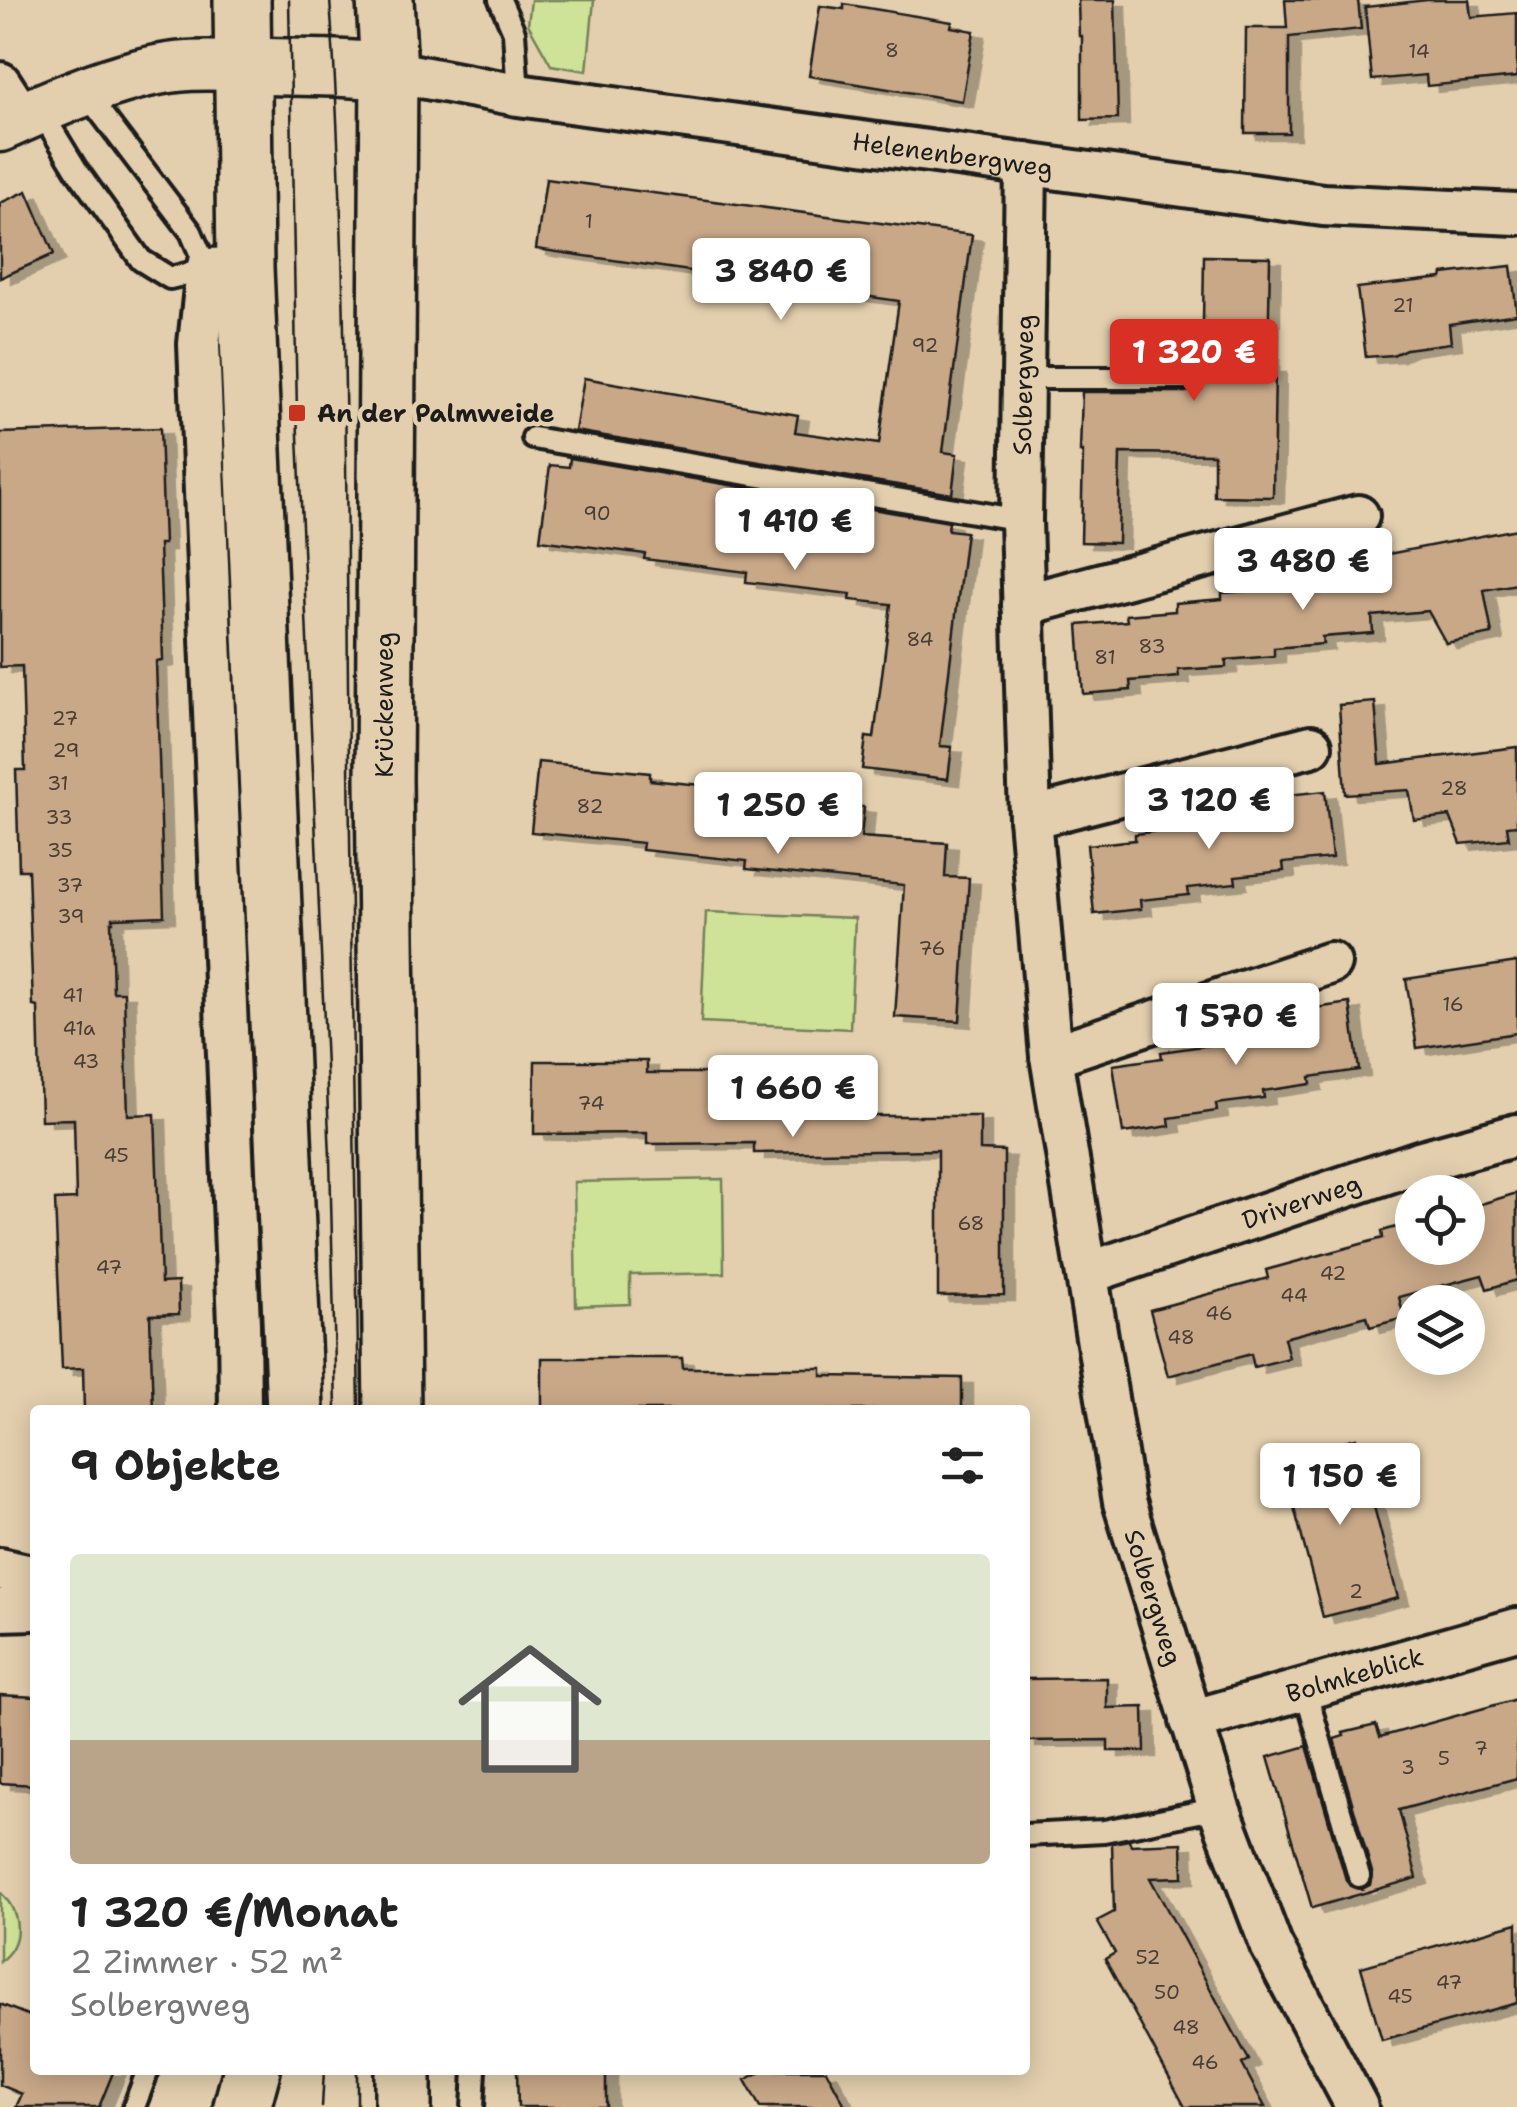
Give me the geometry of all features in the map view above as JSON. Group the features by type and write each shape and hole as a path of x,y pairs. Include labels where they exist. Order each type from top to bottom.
{"main road":[{"path":"242,0 243,66 226,268 295,1405"},
{"name":"Krückenweg","path":"385,0 389,71 384,779 392,1405"},
{"path":"243,66 389,71"},
{"path":"242,2107 251,2075"},
{"path":"403,2075 403,2107"}],"street":[{"path":"16,109 146,73 185,66 243,66"},
{"name":"Helenenbergweg","path":"389,71 518,96 1323,205 1517,214"},
{"name":"Solbergweg","path":"1026,164 1022,520 1030,818 1050,1056 1124,1502 1219,1808 1270,1945 1356,2107"},
{"path":"226,268 199,344 240,1405"},
{"path":"1024,605 1358,516"},
{"path":"1030,818 1311,746"},
{"path":"1050,1056 1330,963"},
{"name":"Driverweg","path":"1088,1272 1422,1161 1517,1134"},
{"path":"0,1569 30,1576"},
{"path":"0,1610 30,1609"},
{"name":"Bolmkeblick","path":"1192,1721 1517,1629"}],"lane":[{"path":"500,0 514,32 518,96"},
{"path":"85,92 191,232 226,268"},
{"path":"16,109 76,169 141,260 170,278 226,268"},
{"path":"1024,378 1127,373 1185,378"},
{"path":"533,438 1022,520"},
{"path":"1305,1689 1359,1876"},
{"path":"1030,1835 1104,1831 1219,1808"},
{"path":"134,2107 146,2075"},
{"path":"473,2107 474,2075"}],"green space":[{"path":"531,0 594,0 587,71 551,65 528,24"},
{"path":"706,912 855,918 850,1029 701,1022"},
{"path":"723,1179 724,1273 630,1275 630,1304 576,1306 574,1182"},
{"path":"0,1892 12,1909 17,1927 13,1945 0,1961"}],"building":[{"path":"1078,0 1115,0 1118,119 1082,120"},
{"path":"1285,0 1358,0 1361,29 1289,37 1289,133 1245,133 1246,28 1287,28"},
{"path":"1469,0 1471,17 1517,13 1517,77 1427,86 1426,75 1372,80 1365,7"},
{"path":"844,4 952,22 951,27 974,31 962,101 809,76 820,6 844,9"},
{"path":"546,179 972,235 943,452 957,454 952,494 575,431 584,378 798,415 795,432 879,444 899,301 536,249"},
{"path":"27,191 54,254 0,278 0,203"},
{"path":"1204,256 1270,257 1268,367 1275,367 1273,497 1214,496 1214,454 1120,453 1118,543 1081,542 1082,392 1202,389"},
{"path":"1511,266 1517,314 1449,324 1451,343 1366,357 1357,288"},
{"path":"160,428 163,660 156,661 164,916 113,918 111,922 113,992 124,992 128,1115 155,1114 161,1283 178,1282 179,1314 150,1315 153,1405 84,1405 83,1368 62,1369 55,1200 76,1199 74,1119 41,1120 28,870 19,870 16,770 25,770 22,666 0,667 0,433"},
{"path":"570,458 949,522 948,530 966,532 940,746 952,747 948,779 862,769 866,737 874,738 891,604 850,600 851,594 746,582 747,572 540,540 550,465 569,467"},
{"path":"1517,529 1517,584 1484,590 1492,634 1446,643 1428,611 1372,616 1373,633 1322,637 1323,644 1274,648 1274,656 1226,660 1226,667 1178,670 1179,677 1130,681 1131,690 1083,694 1078,625 1127,621 1126,615 1175,611 1175,603 1222,599 1222,593 1270,589 1269,581 1318,577 1317,572 1385,568 1383,555"},
{"path":"1375,702 1380,764 1517,747 1517,825 1507,826 1509,839 1461,844 1450,816 1414,820 1409,790 1345,794 1339,705"},
{"path":"538,762 650,773 650,780 754,790 753,796 864,807 861,837 947,843 945,877 969,878 960,1021 895,1017 904,885 746,869 747,861 642,850 643,843 531,832"},
{"path":"1325,791 1332,858 1283,863 1284,871 1235,876 1236,883 1188,888 1189,895 1140,900 1141,909 1094,914 1087,845 1135,840 1135,834 1183,828 1182,820 1230,815 1230,809 1278,804 1277,796"},
{"path":"1517,962 1517,1033 1417,1048 1406,979"},
{"path":"1350,1003 1359,1070 1310,1077 1311,1084 1263,1091 1264,1098 1216,1104 1217,1111 1169,1118 1170,1126 1123,1133 1113,1065 1162,1058 1161,1052 1210,1045 1208,1036 1256,1030 1255,1024 1303,1017 1302,1010"},
{"path":"535,1061 647,1061 647,1073 753,1073 754,1081 864,1081 863,1116 980,1116 980,1150 1004,1151 1004,1295 938,1296 938,1150 754,1153 754,1143 647,1144 647,1133 534,1134"},
{"path":"1517,1193 1517,1280 1487,1289 1482,1275 1444,1285 1395,1285 1395,1320 1370,1327 1367,1316 1284,1338 1289,1358 1254,1367 1251,1354 1168,1376 1150,1310 1268,1278 1266,1270 1383,1238 1382,1231 1395,1228 1395,1265 1485,1265 1485,1203"},
{"path":"542,1358 682,1358 683,1368 822,1368 822,1376 962,1378 962,1405 542,1405"},
{"path":"1356,1438 1398,1598 1323,1617 1281,1458"},
{"path":"1107,1678 1107,1708 1144,1707 1145,1751 1108,1751 1108,1740 1030,1741 1030,1679"},
{"path":"0,1695 30,1697 30,1785 0,1783"},
{"path":"1517,1699 1517,1778 1399,1810 1417,1878 1312,1908 1268,1757 1307,1746 1346,1880 1350,1886 1362,1889 1370,1885 1372,1872 1334,1739 1376,1725 1380,1737"},
{"path":"1129,1840 1131,1845 1182,1843 1183,1877 1150,1878 1249,2060 1242,2064 1265,2107 1185,2107 1105,1959 1115,1953 1097,1921 1114,1912 1112,1843"},
{"path":"1517,1923 1517,2003 1382,2040 1361,1967"},
{"path":"0,2004 30,2016 30,2075 112,2075 99,2107 16,2107 22,2094 0,2085"},
{"path":"517,2075 606,2075 606,2107 518,2107"},
{"path":"755,2075 829,2075 846,2107 760,2107 745,2080"}],"tram line":[{"path":"289,0 297,413 330,1157 336,1405"},
{"path":"330,0 344,343 359,1405"},
{"path":"322,2107 324,2075"},
{"path":"357,2075 357,2107"}],"place":[{"name":"An der Palmweide","path":"297,413"}]}
